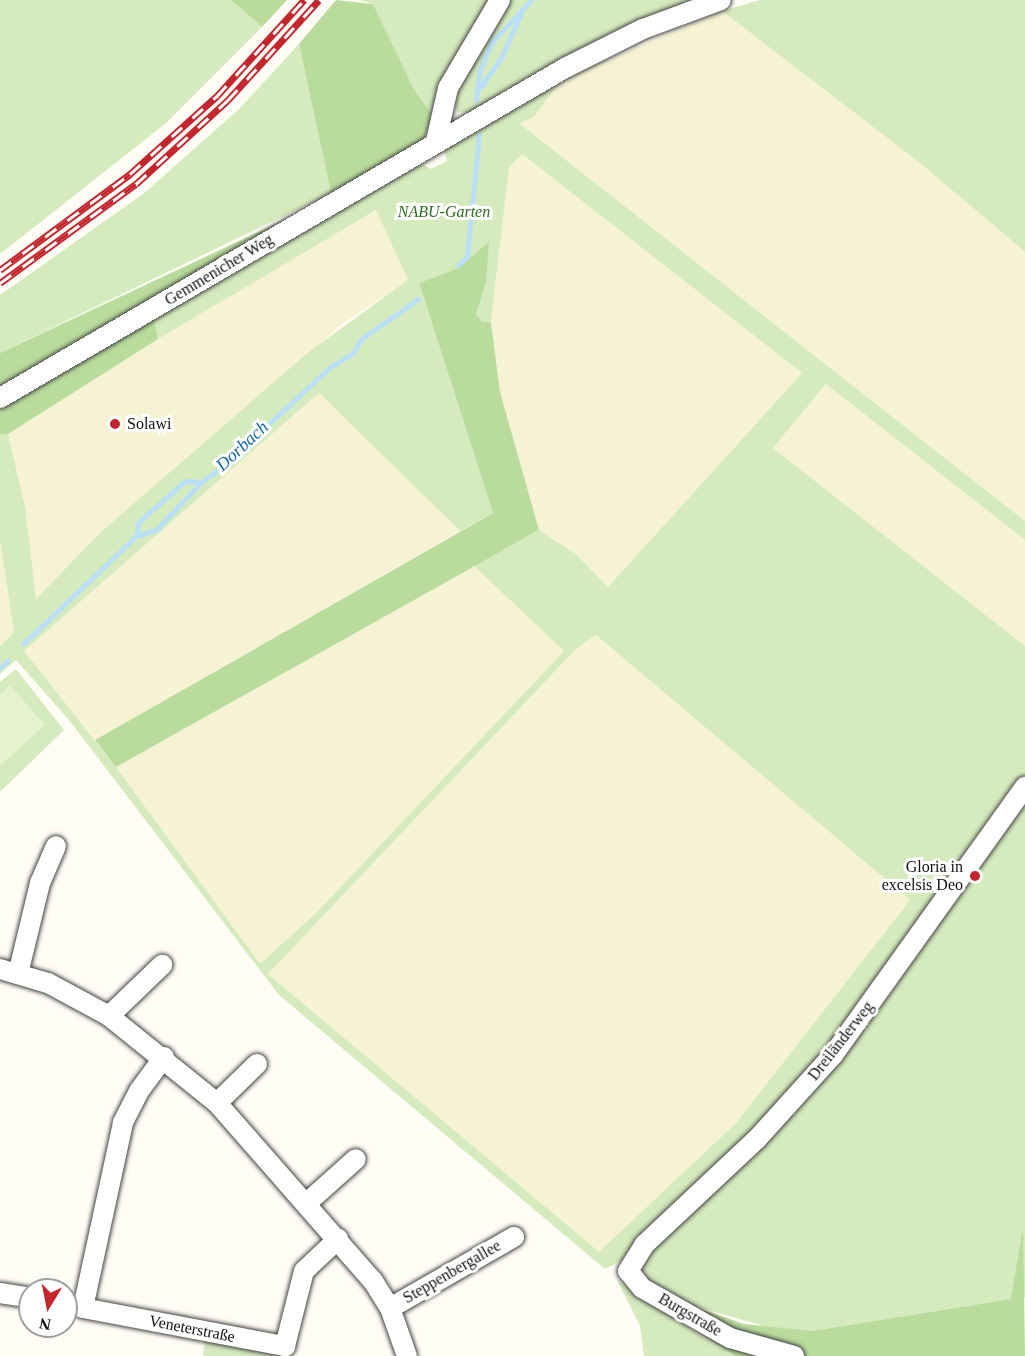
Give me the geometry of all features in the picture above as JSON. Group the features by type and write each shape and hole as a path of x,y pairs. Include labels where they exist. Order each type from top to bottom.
{"street":[{"path":"436,141 448,88 500,0"},
{"name":"Gemmenicher Weg","path":"0,398 436,141 643,29 721,0"},
{"name":"Dreiländerweg","path":"628,1271 644,1245 758,1139 833,1055 1025,787"},
{"name":"Steppenbergallee","path":"56,846 40,883 9,971 48,983 110,1016 164,1057 217,1103 308,1202 390,1308 407,1356"},
{"path":"110,1016 162,965"},
{"name":"Veneterstraße","path":"78,1291 123,1123 139,1091 164,1057"},
{"path":"217,1103 257,1064"},
{"path":"308,1202 356,1159"},
{"name":"Steppenbergallee","path":"390,1308 514,1237"},
{"name":"Veneterstraße","path":"78,1307 285,1346 304,1270 338,1239"},
{"name":"Burgstraße","path":"628,1271 642,1288 721,1334 794,1356"},
{"path":"0,1293 18,1296"}],"shaded area":[{"path":"722,11 920,163 1025,252 1025,521 518,122 534,117 562,79"},
{"path":"522,154 802,373 608,587 576,554 539,530 500,392 491,322 509,167"},
{"path":"377,210 408,281 345,322 102,531 41,596 32,598 0,436 26,410"},
{"path":"826,384 1025,540 1025,646 773,448"},
{"path":"319,393 460,531 95,740 24,651"},
{"path":"0,541 14,632 0,646"},
{"path":"474,566 565,650 316,913 260,965 116,767"},
{"path":"596,635 910,900 736,1123 599,1253 268,974 576,649"}],"green space":[{"path":"0,0 231,0 262,27 165,124 0,254"},
{"path":"231,0 287,0 262,27"},
{"path":"336,0 373,4 414,89 433,116 423,141 331,193 299,44"},
{"path":"359,0 492,0 443,81 433,116 414,89 373,4"},
{"path":"505,0 703,0 472,113 457,112 452,92"},
{"path":"760,0 1025,0 1025,252 920,163 722,11"},
{"path":"299,44 331,193 0,353 0,295 143,194 238,110"},
{"name":"NABU-Garten","path":"562,79 534,117 519,123 1025,521 1025,540 826,384 773,448 1025,646 1025,775 819,1058 754,1133 625,1259 605,1269 279,995 69,720 16,660 0,674 0,646 14,632 0,541 0,434 8,434 25,507 36,599 102,531 311,350 408,280 376,210 158,339 153,321 338,206 422,164 431,169 447,161 443,148","holes":["522,154 802,373 608,587 576,554 539,530 474,566 564,651 316,913 260,964 116,767 24,651 319,393 460,531 493,513 419,283 458,268 477,306 476,314 482,322 491,322 509,167","596,635 910,900 736,1123 599,1252 268,974 576,649"]},
{"path":"284,220 292,235 154,321 158,339 8,434 0,434 0,353"},
{"path":"489,242 486,282 476,314 482,322 491,322 500,392 539,530 116,767 95,740 493,513 419,283 458,268"},
{"path":"16,669 64,730 0,792 0,682"},
{"path":"10,685 45,725 0,766 0,695"},
{"path":"1025,798 1025,1297 812,1331 778,1330 684,1303 650,1282 643,1274 642,1260 761,1141"},
{"path":"1023,1227 1025,1356 735,1356 683,1323 684,1303 744,1324 812,1331 1011,1299"},
{"path":"617,1280 691,1330 735,1356 644,1356 640,1326"},
{"path":"205,1340 244,1348 289,1356 203,1356"}],"waterway":[{"name":"Dorbach","path":"476,100 480,69 492,42 531,0"},
{"path":"480,88 501,58 521,13"},
{"name":"Dorbach","path":"458,265 467,257 479,135"},
{"name":"Dorbach","path":"23,644 136,536 138,523 185,481 201,482 221,468 329,368 353,353 361,339 418,299"},
{"path":"136,536 156,530 201,482"},
{"name":"Dorbach","path":"0,668 8,660"}],"railway":[{"path":"0,270 130,174 217,96 304,0"},
{"path":"0,283 136,184 228,100 319,0"}],"place":[{"name":"Solawi","path":"115,424"},
{"name":"Gloria in excelsis Deo","path":"975,876"}]}
